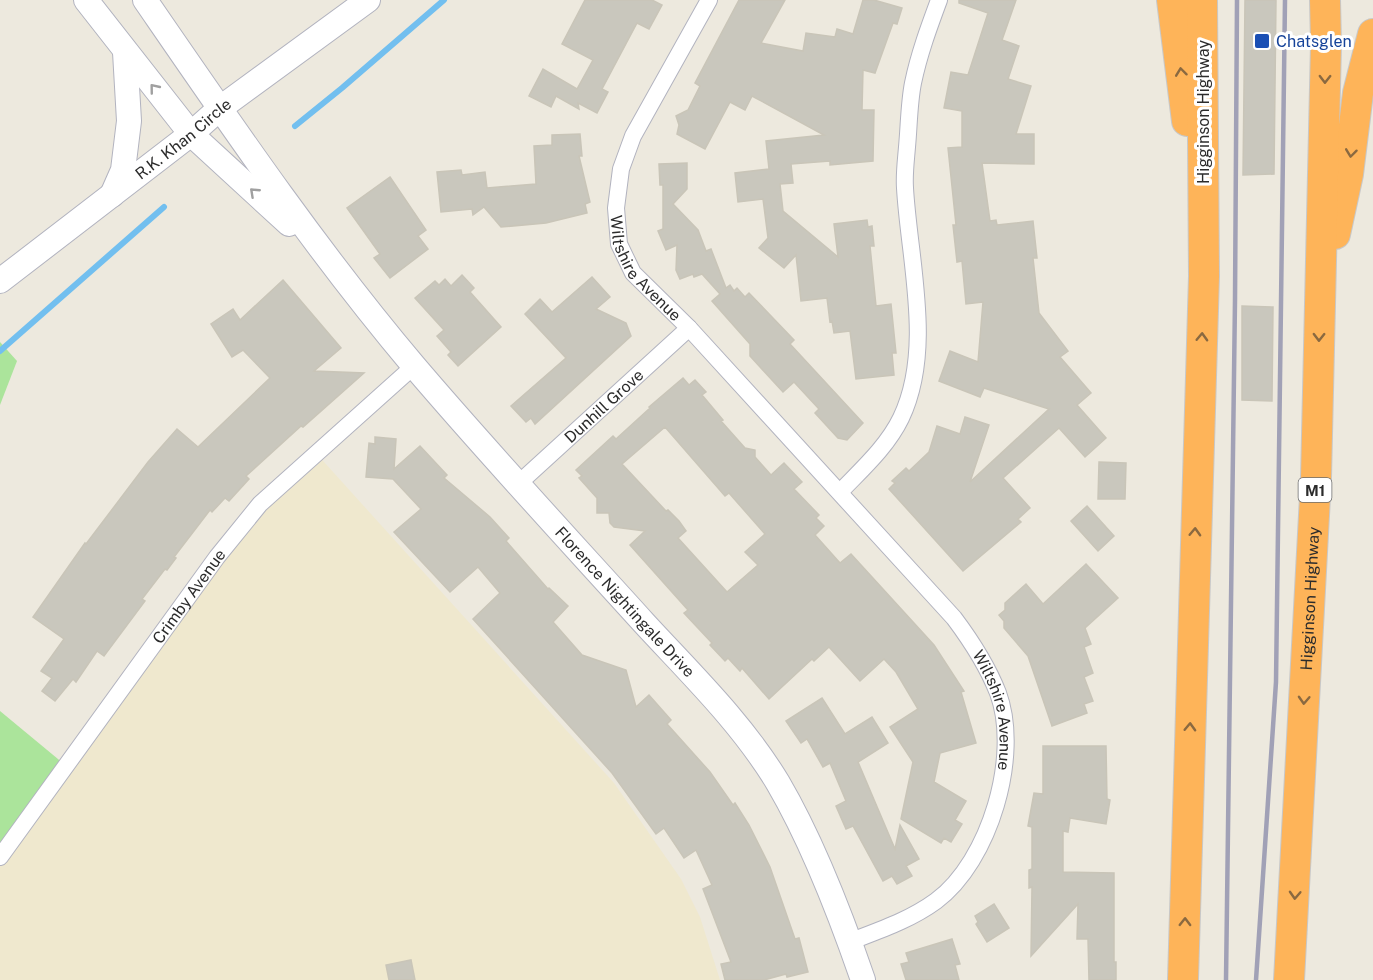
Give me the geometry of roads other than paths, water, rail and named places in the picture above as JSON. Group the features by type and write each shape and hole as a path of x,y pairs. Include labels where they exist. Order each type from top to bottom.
{"highway":[{"path":"1172,0 1204,276"},
{"name":"Higginson Highway","path":"1183,980 1204,276 1202,0"},
{"name":"Higginson Highway","path":"1289,980 1316,478 1325,0"},
{"path":"1320,301 1348,174 1358,93 1373,34"}],"street":[{"name":"Florence Nightingale Drive","path":"86,0 191,134 328,260"},
{"name":"Florence Nightingale Drive","path":"145,0 219,109 328,260 414,366 747,739 777,782 805,835 863,980"},
{"name":"R.K. Khan Circle","path":"0,281 191,134 219,109 368,0"},
{"name":"Wiltshire Avenue","path":"709,0 633,136 621,170 616,208 619,244 633,273 689,328 954,618 979,653 999,695 1006,734 1002,775 995,810 983,840 966,870 937,900 898,924 849,942"},
{"path":"840,492 876,453 901,419 912,385 916,347 916,289 905,186 913,85 939,0"},
{"path":"112,195 123,170 129,121 125,52"},
{"name":"Dunhill Grove","path":"518,484 689,328"},
{"name":"Crimby Avenue","path":"0,857 217,557 260,504 414,366"}],"waterway":[{"path":"295,126 444,0"},
{"path":"0,351 164,207"}],"railway":[{"path":"1226,980 1237,0"},
{"path":"1256,980 1276,682 1285,0"}],"place":[{"name":"Chatsglen","path":"1262,41"}]}
